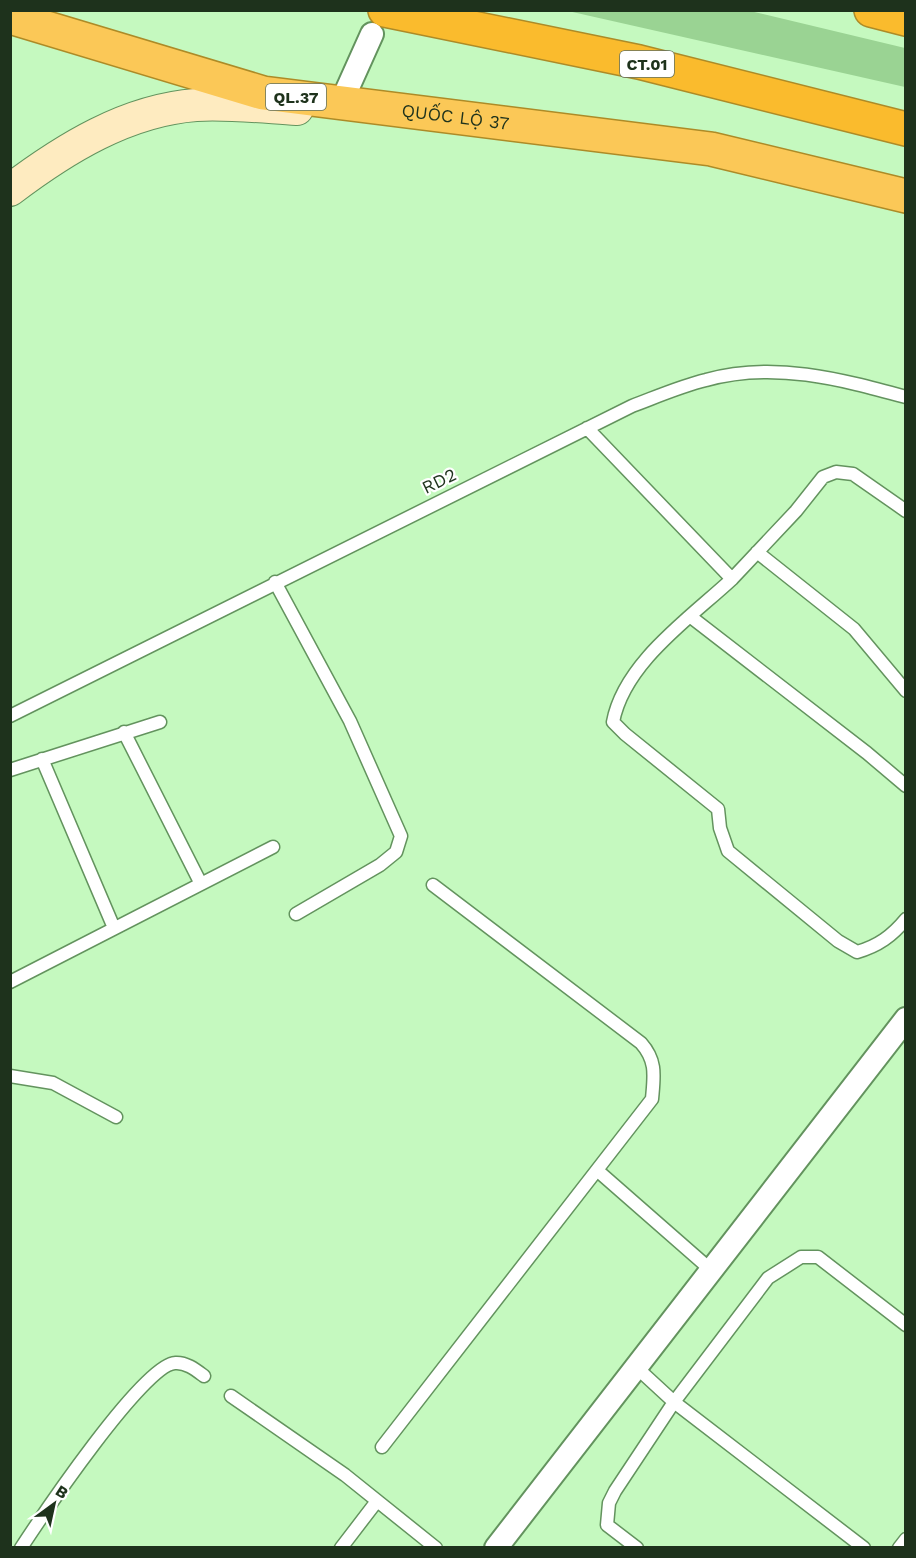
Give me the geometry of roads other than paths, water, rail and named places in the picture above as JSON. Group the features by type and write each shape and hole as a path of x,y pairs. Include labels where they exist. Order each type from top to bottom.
{"highway":[{"path":"871,10 906,19"},
{"name":"QUỐC LỘ 37","path":"10,17 262,93 711,149 906,196"},
{"name":"CT.01","path":"378,22 639,62 906,129"}],"main road":[{"path":"10,189 57,155 130,119 195,105 504,122"}],"street":[{"path":"341,103 378,22"},
{"path":"496,1548 906,1019"}],"lane":[{"name":"RD2","path":"10,716 632,406 707,379 774,370 837,378 906,397"},
{"path":"587,428 732,579"},
{"path":"906,511 853,474 836,472 823,477 796,511 732,579 653,652 627,683 617,702 613,722 718,809 720,828 728,851 838,941 857,952 873,948 894,934 906,919"},
{"path":"757,552 854,629 906,691"},
{"path":"275,582 350,721 401,836 396,852 380,865 296,914"},
{"path":"691,617 867,753 906,786"},
{"path":"10,770 160,722"},
{"path":"124,732 201,884"},
{"path":"42,759 114,928"},
{"path":"10,982 273,847"},
{"path":"382,1447 652,1099 654,1077 652,1055 641,1043 433,885"},
{"path":"10,1076 52,1083 116,1117"},
{"path":"598,1171 711,1270"},
{"path":"637,1548 608,1525 609,1503 674,1402 768,1278 801,1257 818,1257 906,1324"},
{"path":"21,1548 123,1407 160,1368 175,1363 188,1365 204,1376"},
{"path":"636,1367 674,1402 864,1548"},
{"path":"231,1396 377,1501 436,1548"},
{"path":"341,1548 377,1501"},
{"path":"899,1548 906,1539"}]}
